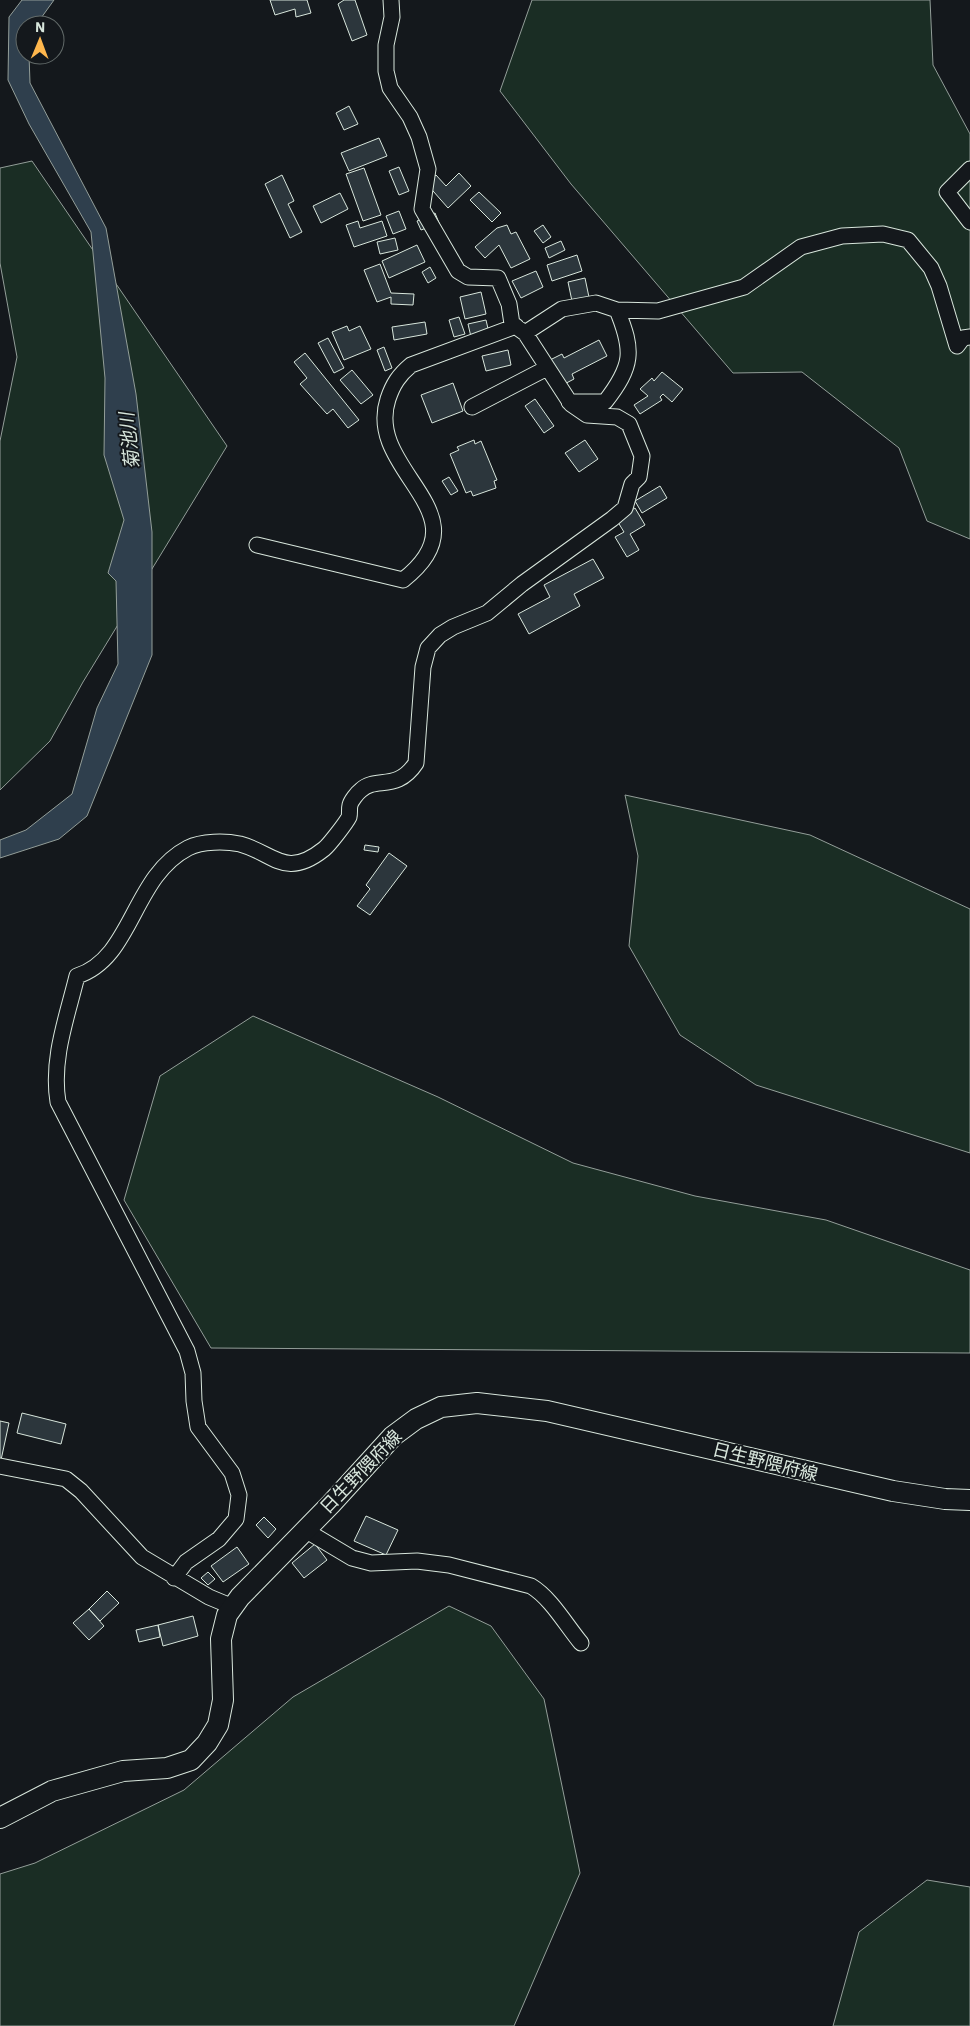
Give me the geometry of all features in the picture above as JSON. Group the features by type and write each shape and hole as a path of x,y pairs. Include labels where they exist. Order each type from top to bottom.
{"main road":[{"name":"日生野隈府線","path":"0,1818 52,1791 123,1771 167,1768 191,1760 207,1743 218,1725 222,1700 221,1639 227,1615 393,1436 416,1419 441,1407 477,1403 547,1411 892,1491 944,1499 970,1500"}],"street":[{"path":"174,1578 186,1562 220,1539 236,1519 239,1495 232,1473 198,1427 194,1401 193,1373 187,1351 58,1102 55,1080 57,1058 78,976 91,971 109,955 146,888 166,862 190,847 215,842 241,844 274,860 290,863 305,861 325,849 349,816 350,806 362,789 372,785 391,783 409,774 416,763 423,667 428,648 446,631 487,613 522,584 625,508 632,484 639,477 642,456 628,424 617,417 587,415 569,402 520,330 512,324 509,304 498,278 468,277 458,271 422,209 428,169 419,137 410,117 390,88 386,70 386,45 392,17 391,0"},
{"path":"970,169 947,192 970,222"},
{"path":"257,545 404,580 420,567 431,548 434,529 431,513 394,455 384,430 384,411 391,388 398,375 411,365 520,330 562,310 596,303 617,310 658,311 744,287 801,248 842,236 883,234 908,240 931,268 939,286 956,346 963,338 970,337"},
{"path":"569,402 605,402 621,379 630,351 626,332 617,310"},
{"path":"472,407 547,368"},
{"path":"0,1466 66,1479 81,1491 142,1557 174,1578 209,1597 233,1607"},
{"path":"305,1530 352,1558 371,1563 417,1561 449,1565 531,1586 543,1593 563,1622 581,1643"}],"green space":[{"path":"532,0 930,0 933,65 970,134 970,539 927,521 899,448 802,372 733,373 571,184 500,91"},
{"path":"32,161 227,446 83,682 50,741 0,790 0,441 17,357 0,263 0,168"},
{"path":"625,795 810,835 970,909 970,1153 756,1085 680,1035 629,946 638,856"},
{"path":"253,1016 438,1097 573,1163 695,1196 826,1220 970,1270 970,1353 211,1348 124,1200 160,1076"},
{"path":"449,1606 491,1626 544,1699 580,1873 514,2026 0,2026 0,1874 35,1863 184,1790 293,1697"},
{"path":"927,1880 970,1887 970,2026 833,2026 859,1932"}],"water":[{"name":"菊池川","path":"22,0 54,0 43,15 15,15 15,65 29,65 30,83 106,228 136,394 152,532 152,655 87,816 59,839 0,858 0,840 26,830 72,794 97,708 118,664 116,581 108,573 124,520 104,455 105,378 91,232 29,124 8,80 9,17"}],"building":[{"path":"270,0 307,0 311,13 296,17 295,9 275,15"},
{"path":"344,0 355,0 367,35 352,41 338,4"},
{"path":"349,106 358,124 344,130 336,113"},
{"path":"379,138 387,156 349,171 341,153"},
{"path":"399,167 409,191 399,195 389,171"},
{"path":"364,168 381,215 363,221 346,174"},
{"path":"459,173 471,186 448,208 426,183 436,175 446,186"},
{"path":"282,175 294,201 288,204 302,232 290,238 265,184"},
{"path":"479,192 501,213 492,222 470,200"},
{"path":"340,193 348,209 321,223 313,206"},
{"path":"399,211 406,229 393,234 386,216"},
{"path":"435,213 439,223 421,230 417,221"},
{"path":"358,221 360,228 382,221 387,236 354,247 346,225"},
{"path":"507,225 511,234 516,232 530,259 511,268 499,245 485,258 475,247 497,228"},
{"path":"543,225 551,237 543,243 534,231"},
{"path":"395,238 398,250 380,254 377,242"},
{"path":"561,241 565,250 549,258 545,248"},
{"path":"417,245 425,262 389,278 382,261"},
{"path":"577,255 582,271 552,281 547,265"},
{"path":"380,264 391,293 414,294 413,305 391,304 391,297 377,302 364,270"},
{"path":"430,267 436,278 428,283 422,272"},
{"path":"536,271 543,287 521,298 512,281"},
{"path":"585,278 590,302 573,306 568,282"},
{"path":"481,292 486,314 465,319 460,297"},
{"path":"459,317 465,334 454,337 449,320"},
{"path":"486,320 489,333 471,337 468,324"},
{"path":"425,322 427,334 394,340 392,327"},
{"path":"347,326 349,331 360,326 371,349 344,360 332,332"},
{"path":"328,338 344,368 334,373 318,343"},
{"path":"599,340 607,356 572,374 574,379 553,390 540,365 562,354 564,358"},
{"path":"384,347 392,368 385,371 377,350"},
{"path":"508,350 511,365 486,371 482,356"},
{"path":"305,353 359,420 348,428 333,409 327,414 300,384 307,378 294,362"},
{"path":"352,370 373,395 361,404 340,380"},
{"path":"662,372 683,389 672,402 663,394 660,397 662,400 640,414 634,405 648,396 640,389 652,378 654,381"},
{"path":"453,383 463,411 432,423 421,395"},
{"path":"535,399 554,426 544,433 525,406"},
{"path":"474,440 475,444 481,441 497,480 494,481 496,488 473,496 471,491 466,493 450,454 459,450 457,447"},
{"path":"585,440 598,459 579,472 565,453"},
{"path":"449,477 458,491 451,495 442,481"},
{"path":"660,486 667,498 642,513 635,501"},
{"path":"635,508 645,525 630,534 639,550 627,557 615,537 624,532 616,519"},
{"path":"593,559 604,578 574,594 580,606 529,634 518,614 550,597 544,585"},
{"path":"365,845 379,847 378,852 364,850"},
{"path":"389,853 407,866 370,915 357,906 370,889 366,885"},
{"path":"22,1413 66,1424 61,1444 17,1433"},
{"path":"0,1421 9,1423 1,1460 0,1460"},
{"path":"366,1516 398,1530 386,1555 354,1541"},
{"path":"264,1517 276,1529 268,1538 256,1525"},
{"path":"315,1544 327,1560 304,1578 292,1563"},
{"path":"237,1547 249,1564 223,1582 211,1566"},
{"path":"208,1572 215,1579 208,1585 201,1578"},
{"path":"107,1591 119,1603 100,1621 89,1609"},
{"path":"89,1609 104,1626 89,1640 73,1623"},
{"path":"193,1616 198,1636 163,1646 158,1625"},
{"path":"158,1625 160,1637 139,1642 136,1630"}]}
